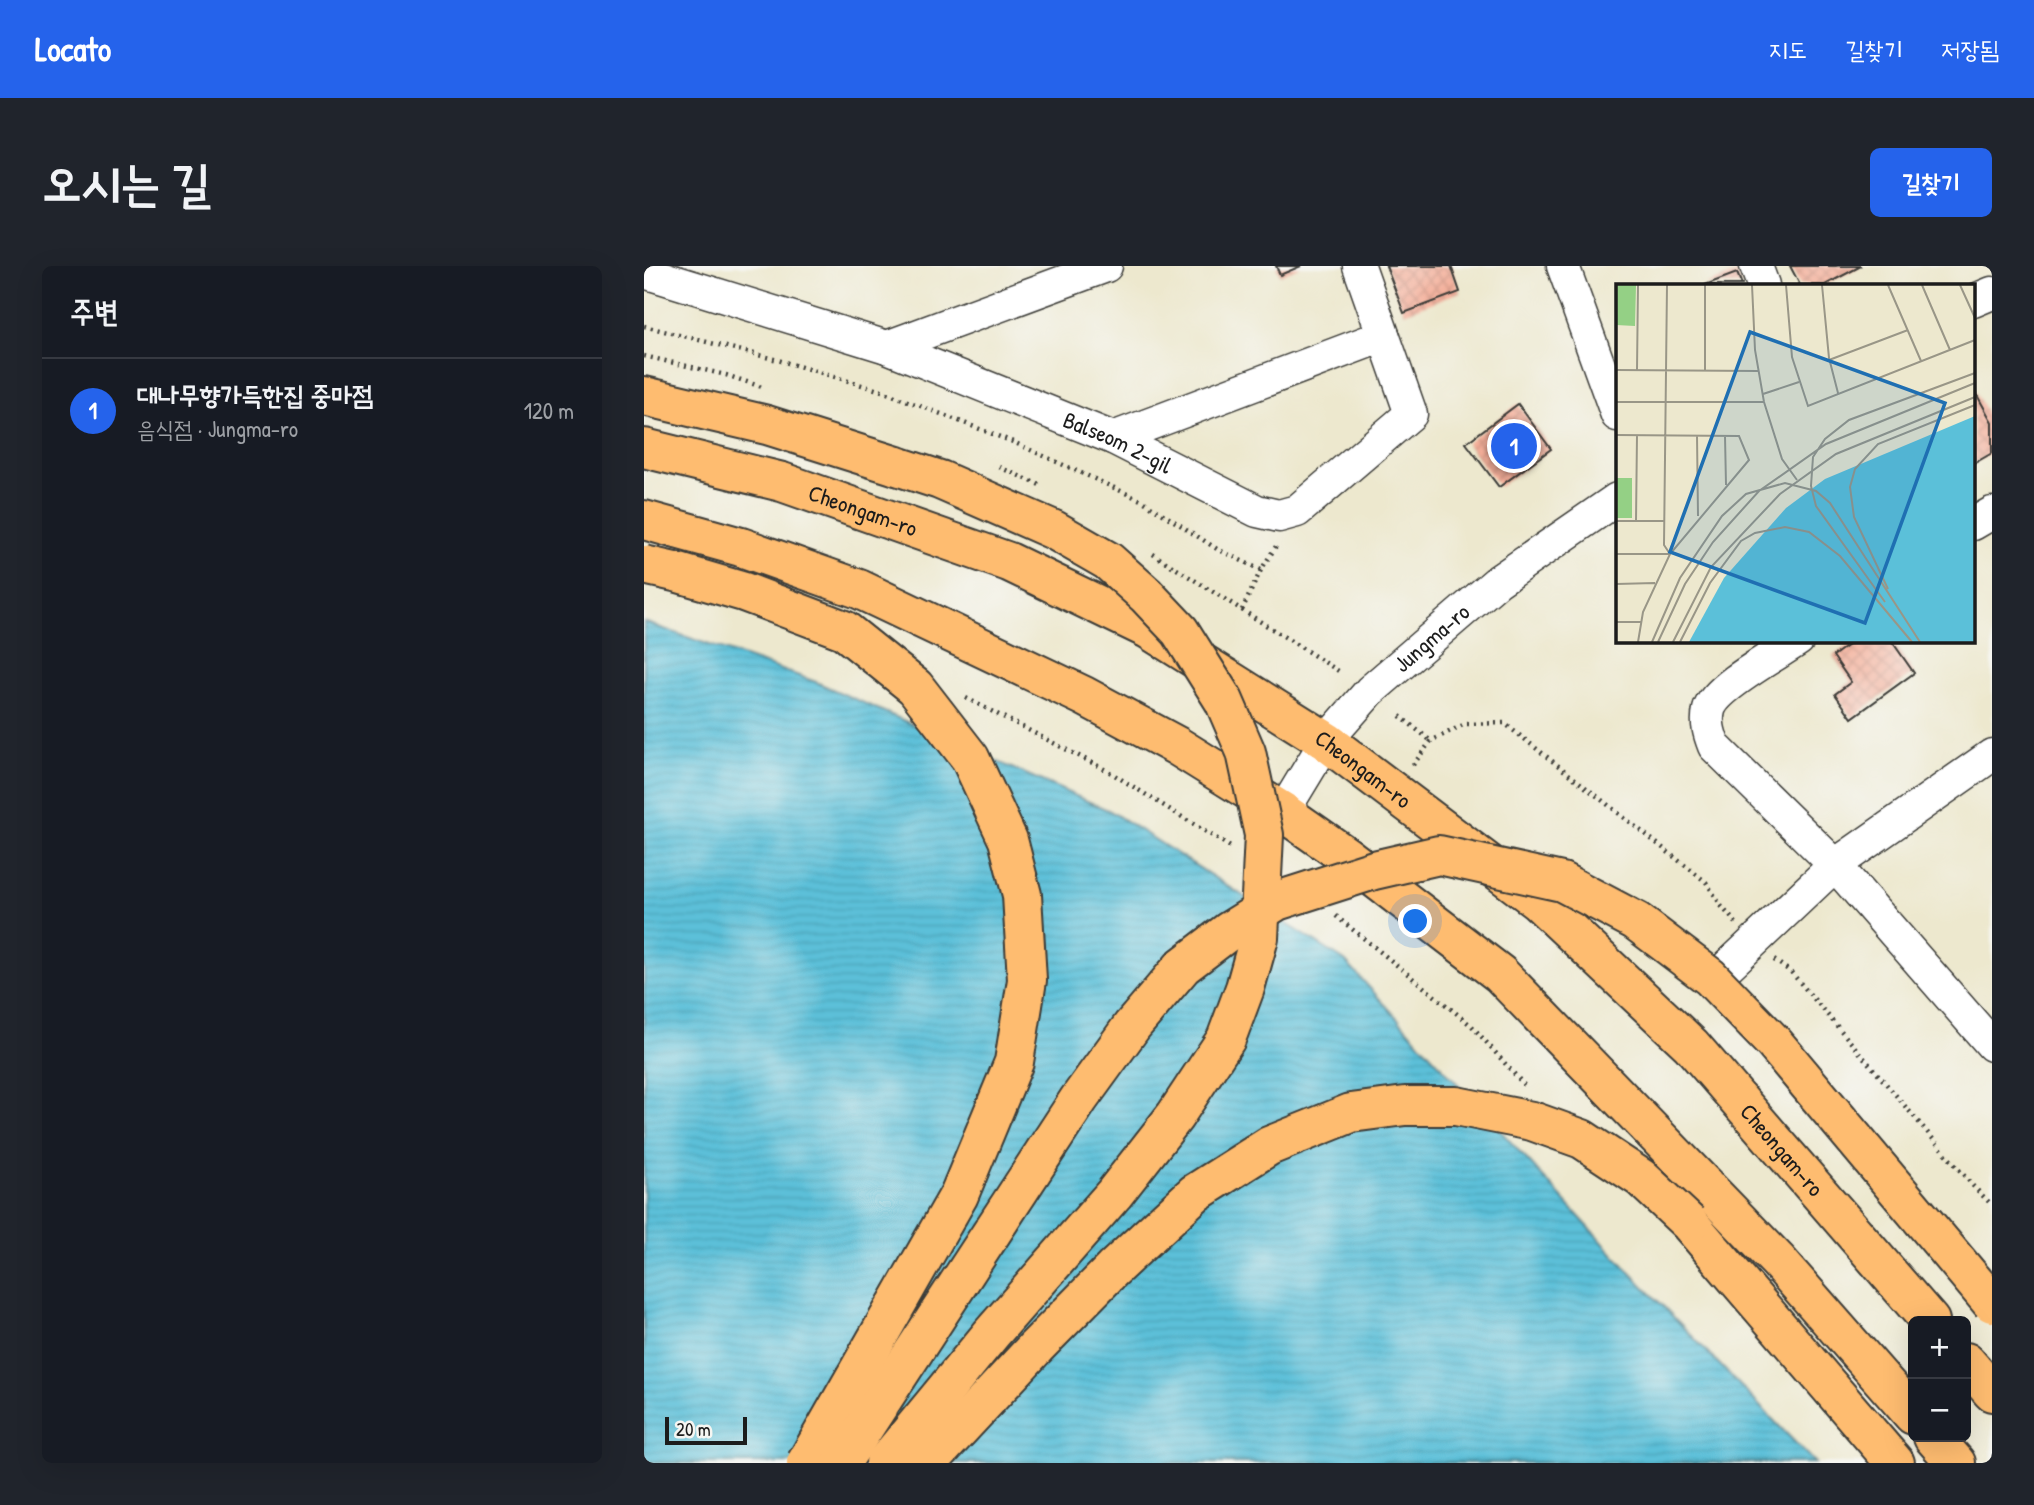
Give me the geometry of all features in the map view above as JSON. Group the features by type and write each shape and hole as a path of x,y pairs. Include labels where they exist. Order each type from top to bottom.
{"main road":[{"path":"644,396 767,425 940,480 1054,530 1108,561 1146,595 1180,631 1224,701 1246,752 1264,835 1259,938 1245,988 1226,1039 1175,1116 1114,1194 992,1333 885,1463"},
{"name":"Cheongam-ro","path":"644,448 782,482 1009,562 1148,629 1326,741 1537,900 1690,1045 1926,1316"},
{"path":"644,520 741,547 859,589 1084,696 1177,746 1283,812 1346,856 1500,974 1778,1261 1908,1409"},
{"path":"644,565 744,592 844,630 915,687 970,758 1008,840 1022,895 1027,980 1014,1062 959,1195 806,1463"},
{"path":"841,1463 1079,1099 1132,1026 1183,966 1229,931 1277,901 1374,870 1439,855 1562,882 1636,921 1710,977 1774,1043 1992,1303"},
{"path":"928,1463 1093,1289 1195,1193 1269,1146 1351,1113 1405,1106 1456,1106 1532,1121 1582,1139 1641,1178 1689,1223 1895,1463"},
{"path":"1971,1368 1992,1392"},
{"path":"1937,1442 1956,1463"}],"street":[{"path":"887,347 1106,266"},
{"path":"1297,512 1411,414 1359,266"},
{"path":"1563,266 1616,410"},
{"path":"1756,266 1763,284"},
{"name":"Balseom 2-gil","path":"644,272 887,347 1113,438 1257,511 1279,516 1297,512"},
{"path":"1974,301 1992,293"},
{"path":"1113,438 1383,336"},
{"name":"Jungma-ro","path":"1283,812 1326,741 1370,691 1498,581 1616,500"},
{"path":"1974,523 1992,513"},
{"path":"1795,642 1728,686 1710,706 1707,727 1714,747 1835,865 1992,1045"},
{"path":"1727,967 1835,865 1992,755"}],"path":[{"path":"644,326 778,360 882,391 1013,442 1143,501 1217,549 1261,570 1297,512"},
{"path":"1242,610 1340,672"},
{"path":"957,693 1108,771 1233,848"},
{"path":"1400,716 1432,741"},
{"path":"1413,765 1432,741 1465,724"},
{"path":"1334,914 1472,1026 1525,1086"}],"water":[{"path":"644,622 816,682 1110,811 1345,961 1628,1270 1815,1463 644,1463"}],"building":[{"path":"1276,266 1301,266 1280,275"},
{"path":"1386,266 1451,266 1460,292 1404,313"},
{"path":"1790,266 1861,266 1827,284 1799,284"},
{"path":"1737,273 1742,284 1708,284"},
{"path":"1974,390 1992,422 1992,453 1974,463"},
{"path":"1518,404 1551,449 1499,487 1466,443"},
{"path":"1852,642 1892,642 1914,673 1852,718 1835,694 1851,682 1833,656"}],"place":[{"name":"대나무향가득한집 중마점","path":"1514,446"}]}
